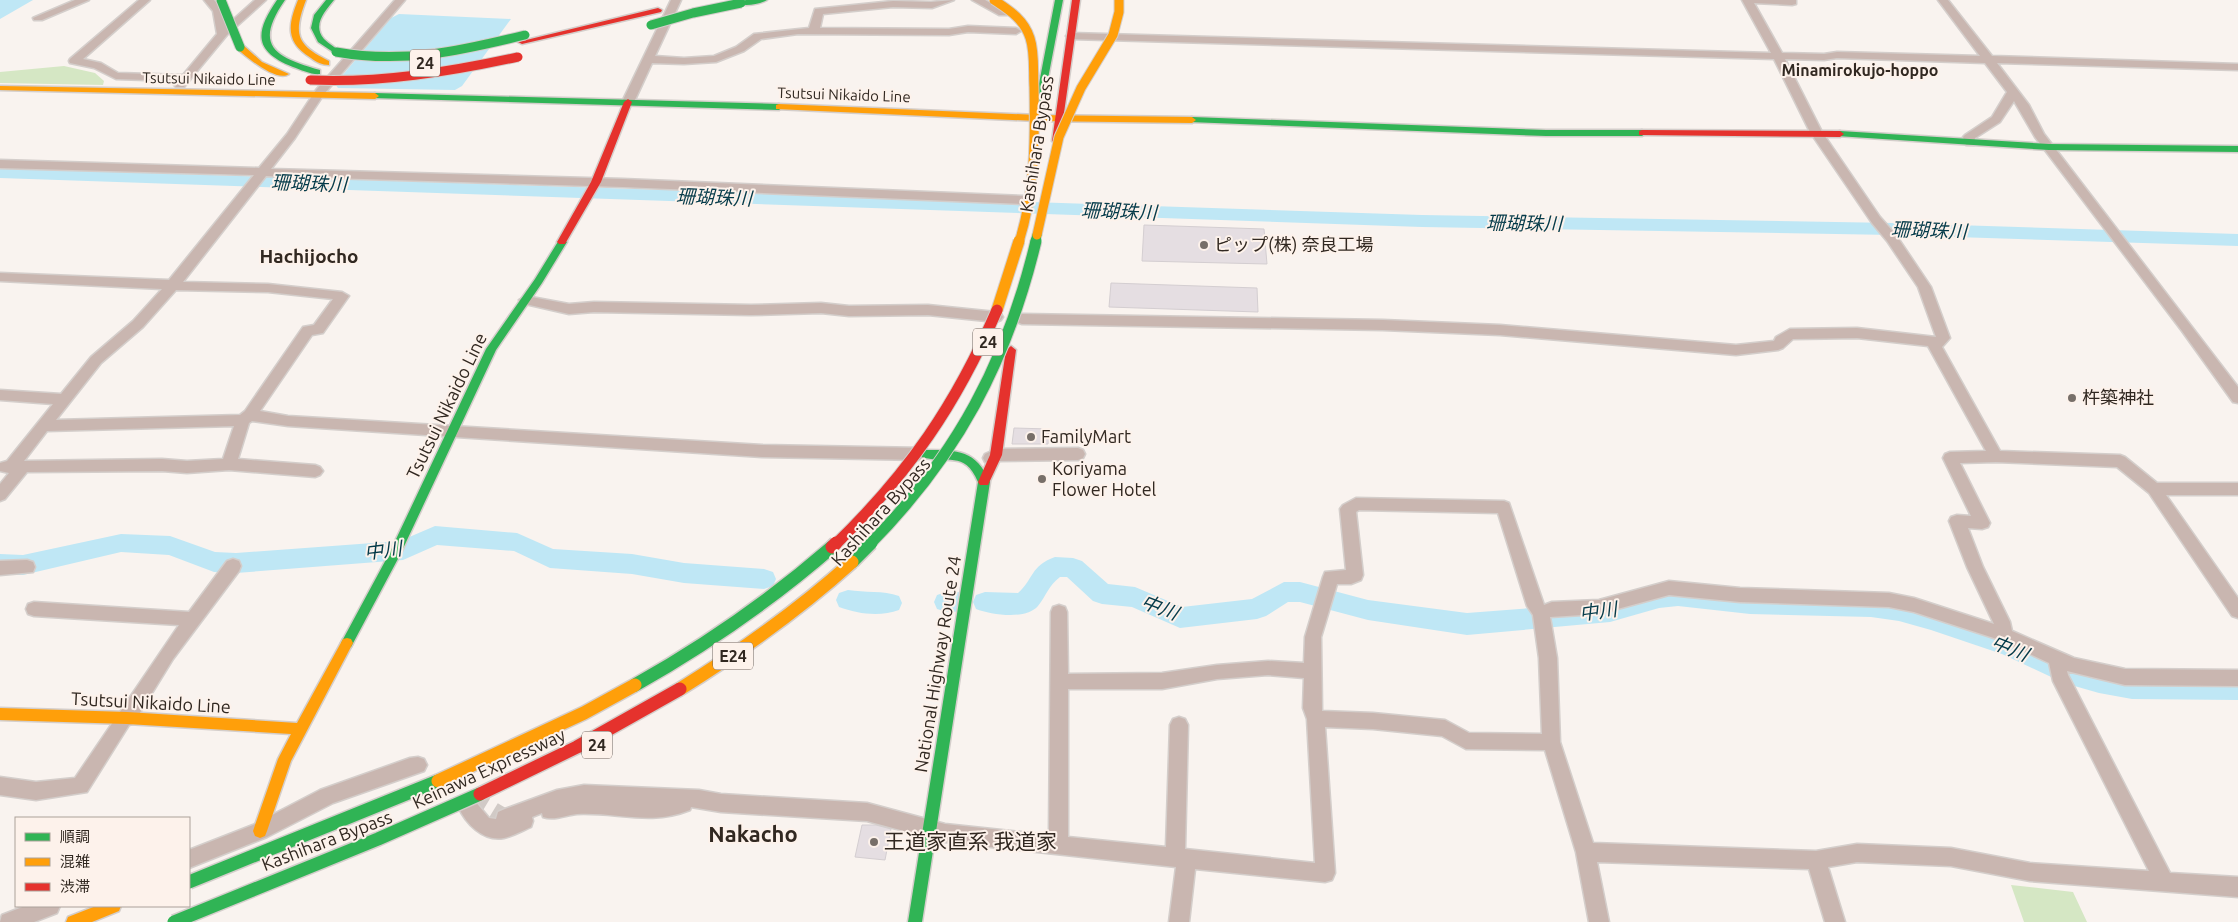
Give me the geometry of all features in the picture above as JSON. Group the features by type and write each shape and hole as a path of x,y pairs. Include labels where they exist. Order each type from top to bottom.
{"main road":[{"path":"221,0 227,12 232,35 240,48 259,64 290,76 388,75 432,69 522,48 763,0"},
{"path":"282,0 266,20 264,40 268,49 277,58 313,76"},
{"name":"24","path":"302,0 293,23 294,40 304,52 326,63 357,68 388,68 522,48"},
{"path":"330,0 316,17 314,34 318,42 336,52 362,58 380,59 522,48 682,1"},
{"name":"Keinawa Expressway","path":"190,882 516,747 592,710 659,674 722,634 779,592 824,554 865,515 916,458 966,378 1001,305 1020,244 1035,149 1032,40 1022,21 1014,12 994,0"},
{"name":"Kashihara Bypass","path":"190,876 250,851 418,791 530,747 595,716 648,687 737,630 775,603 819,566 872,516 926,454 962,399 979,365 996,317 1020,218 1036,118 1059,0"},
{"name":"Kashihara Bypass","path":"167,922 467,806 575,756 637,724 740,661 860,566 922,498 955,454 1011,350 1022,319 1044,218 1076,0"},
{"name":"Keinawa Expressway","path":"174,922 429,818 529,771 605,732 673,694 739,652 800,608 881,533 938,465 987,382 1006,345 1031,276 1055,150 1080,89 1115,32 1121,11 1119,0"},
{"name":"Tsutsui Nikaido Line","path":"0,88 628,102 1036,118 1059,117 1546,133 1816,132 2049,147 2238,149"},
{"name":"Tsutsui Nikaido Line","path":"260,831 285,759 300,729 396,551 492,349 540,281 595,183 628,102"},
{"name":"24","path":"984,482 996,455 1011,350"},
{"path":"926,454 955,454 968,458 979,466"},
{"name":"National Highway Route 24","path":"915,922 984,482 979,466"},
{"name":"Tsutsui Nikaido Line","path":"0,714 126,718 300,729"},
{"path":"73,922 111,907"},
{"path":"90,922 128,907"}],"street":[{"path":"38,18 84,0"},
{"path":"145,0 74,60 97,65 116,76 187,78"},
{"path":"210,0 218,11 222,34"},
{"path":"172,93 187,78 222,34 261,0"},
{"path":"0,495 11,468 63,399 96,360 138,324 172,285 292,136 317,96 400,0"},
{"path":"814,30 819,11 894,4 932,5 950,0"},
{"path":"978,0 1004,14 1014,23 1016,31"},
{"path":"1004,14 1005,0"},
{"path":"1748,0 1792,2 1792,0"},
{"path":"1748,0 1816,132 1876,220 1892,238 1924,288 1943,338 1935,346 1996,456"},
{"path":"1943,0 2013,92 2049,147 2238,398"},
{"path":"628,102 647,59 682,1"},
{"path":"647,59 684,62 708,60 730,54 758,36 814,30 949,32 968,29 1052,34"},
{"path":"1071,36 1778,56 1987,59 2134,64 2138,66 2238,67"},
{"path":"1970,143 1969,137 1996,122 2008,104 2013,92"},
{"path":"0,164 595,183 1022,202"},
{"path":"0,277 268,288 342,296 318,330 308,330 246,417 228,464"},
{"path":"526,300 569,308 928,310 996,317"},
{"path":"1022,319 1039,321 1383,325 1490,330 1736,350 1778,345 1781,340 1790,334 1857,333 1925,339 1938,342"},
{"path":"0,395 63,399"},
{"path":"44,426 246,417 762,451 926,454"},
{"path":"979,466 996,455 1078,454"},
{"path":"2005,635 2002,622 1975,566 1957,522 1982,523 1950,458 1996,456 2120,461 2154,489 2238,611"},
{"path":"11,468 162,464 187,467 228,464 315,471"},
{"path":"2154,489 2238,488"},
{"path":"506,818 557,799 584,794 699,799 721,803 867,812 945,833 1325,873 1316,719 1312,708 1313,637 1331,578 1355,575 1348,509 1356,504 1504,507 1535,606 1541,613 1548,658 1552,742 1586,852 1599,922"},
{"path":"0,786 36,790 80,786 167,654 233,566"},
{"path":"0,568 27,568"},
{"path":"1541,613 1552,608 1599,607 1669,588 1740,595 1889,600 1914,605 2005,635 2072,665 2125,677 2238,678"},
{"path":"34,609 192,620"},
{"path":"1058,845 1059,612"},
{"path":"2057,658 2059,676 2165,882"},
{"path":"1060,682 1162,681 1217,672 1268,668 1312,671"},
{"path":"1316,719 1373,721 1445,728 1466,742 1552,742"},
{"path":"1179,725 1181,858 1179,922"},
{"path":"190,859 260,831 327,796 410,766 418,765"},
{"path":"467,806 484,826 503,829 559,808 592,807 664,810 699,799"},
{"path":"1586,852 1816,860 1857,853 1951,857 2030,872 2238,887"},
{"path":"1816,860 1835,922"},
{"path":"9,922 47,907"}],"green space":[{"path":"64,66 95,73 104,81 103,85 0,83 0,72"},
{"path":"2011,885 2073,892 2087,922 2024,922"}],"water":[{"path":"0,0 33,0 0,19"},
{"path":"399,14 511,19 462,86 455,90 338,88 335,84 391,18"}],"building":[{"name":"ピップ(株) 奈良工場","path":"1144,225 1264,229 1267,264 1142,261"},
{"name":"ピップ(株) 奈良工場","path":"1111,283 1257,288 1258,312 1109,307"},
{"name":"FamilyMart","path":"1014,428 1049,429 1048,444 1012,444"},
{"name":"王道家直系 我道家","path":"862,825 876,825 891,829 885,860 855,857"}],"waterway":[{"name":"珊瑚珠川","path":"0,173 1422,221 1893,229 2238,240"},
{"name":"中川","path":"0,564 23,565 121,543 170,546 214,562 236,563 403,550 435,535 517,542 550,558 632,564 684,573 764,579"},
{"name":"中川","path":"985,602 1022,604 1029,599 1042,577 1055,567 1073,568 1102,594 1135,597 1180,618 1257,609 1284,592 1300,592 1368,610 1467,624 1610,612 1659,598 1678,596 1750,604 1871,607 1899,611 1931,620 2010,646 2073,675 2099,682 2132,688 2238,689"},
{"name":"中川","path":"848,600 863,603 890,603"},
{"name":"中川","path":"946,602 958,602"}],"tunnel":[{"path":"470,797 505,818"}],"traffic: fast":[{"path":"221,0 240,47"},
{"path":"281,0 270,15 265,28 265,39 269,48 277,56 288,62 317,72"},
{"path":"330,0 318,15 315,28 321,40 336,52"},
{"path":"741,3 763,0"},
{"path":"1038,110 1059,0"},
{"path":"651,25 693,13 741,3"},
{"path":"336,52 385,58 431,55 477,47 525,35"},
{"path":"375,96 779,107"},
{"path":"1192,120 1546,133 1642,133"},
{"path":"1840,134 2049,147 2238,149"},
{"path":"852,562 918,491 946,453 971,413 993,372 1011,328 1026,283 1037,235"},
{"path":"347,643 394,555 491,349 539,281 562,242"},
{"path":"915,922 984,482 980,472 969,460 954,455 926,454"},
{"path":"635,685 687,655 737,622 786,586 832,547"},
{"path":"190,882 438,781"},
{"path":"174,922 378,839 480,794"}],"traffic: slow":[{"path":"302,0 295,22 294,31 296,39 306,51 326,63"},
{"path":"994,0 1018,16 1030,37 1033,57 1035,141 1031,185 1021,235 997,310"},
{"path":"1037,235 1059,137 1081,88 1113,35 1119,12 1119,0"},
{"path":"240,47 259,64 285,74"},
{"path":"0,88 375,96"},
{"path":"779,107 1037,118 1192,120"},
{"path":"680,689 791,614 852,562"},
{"path":"260,831 285,759 347,643"},
{"path":"438,781 584,713 635,685"},
{"path":"0,714 127,718 300,729"},
{"path":"73,922 111,907"}],"traffic: jam":[{"path":"1056,141 1076,0"},
{"path":"522,42 658,10"},
{"path":"310,80 363,81 389,79 466,68 518,57"},
{"path":"562,242 596,182 628,102"},
{"path":"1642,133 1840,134"},
{"path":"832,547 885,494 929,438 966,378 997,310"},
{"path":"984,482 996,455 1011,350"},
{"path":"480,794 577,747 680,689"}],"place":[{"name":"ピップ(株) 奈良工場","path":"1204,245"},
{"name":"杵築神社","path":"2072,398"},
{"name":"FamilyMart","path":"1031,437"},
{"name":"Koriyama Flower Hotel","path":"1042,479"},
{"name":"王道家直系 我道家","path":"874,842"}],"district":[{"name":"Minamirokujo-hoppo","path":"1860,70"},
{"name":"Hachijocho","path":"309,256"},
{"name":"Nakacho","path":"753,834"}]}
